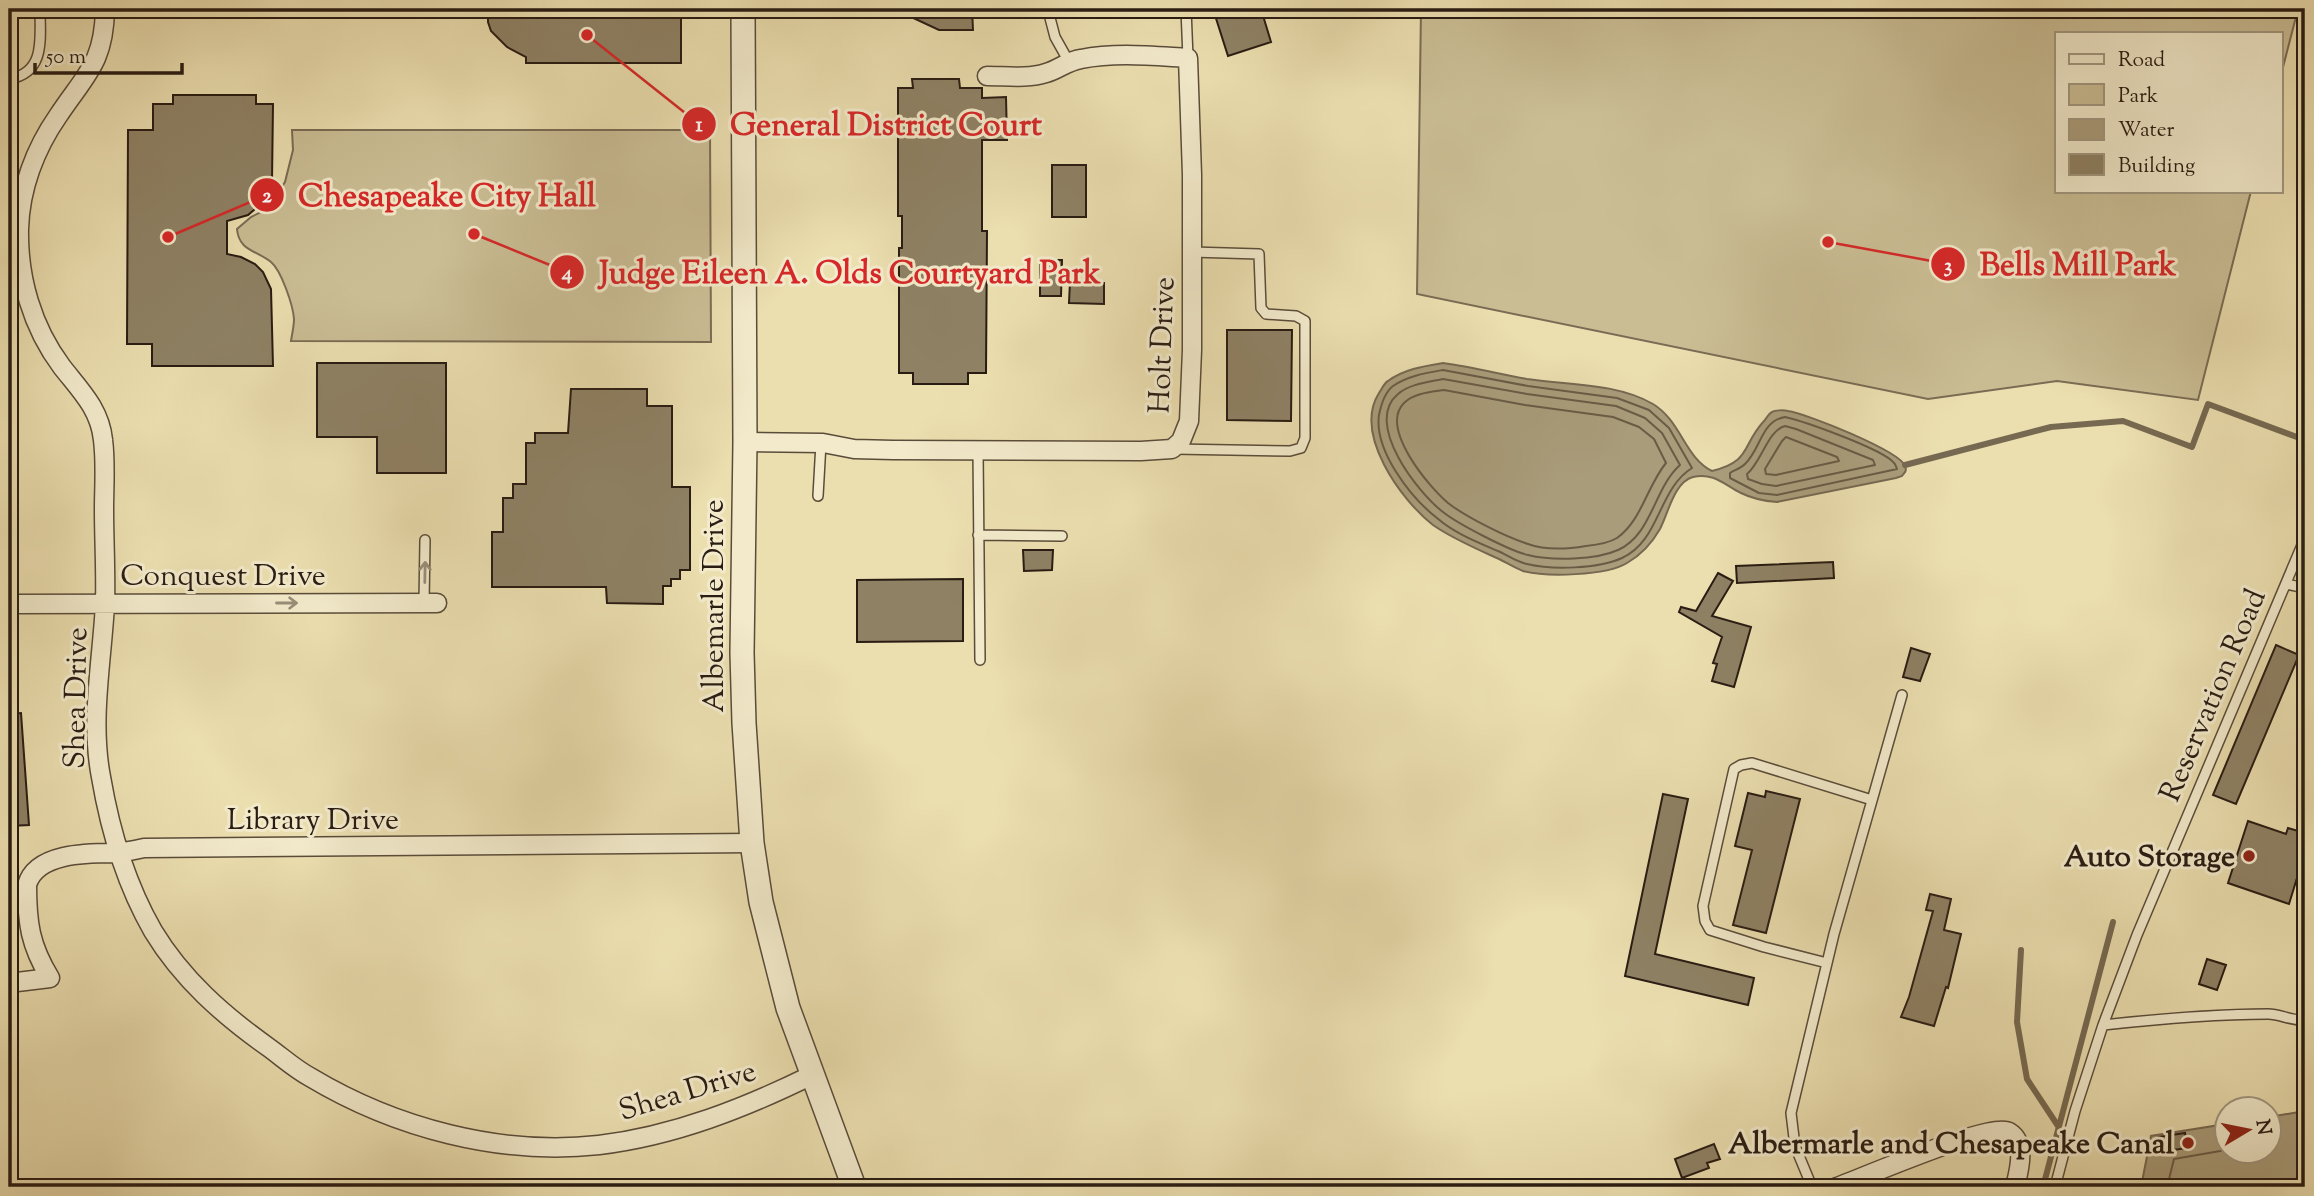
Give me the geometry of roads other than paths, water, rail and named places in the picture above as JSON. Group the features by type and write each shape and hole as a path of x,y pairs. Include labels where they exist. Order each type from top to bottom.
{"street":[{"name":"Shea Drive","path":"104,9 102,48 87,78 57,117 34,157 14,213 15,261 40,333 61,366 86,396 100,425 103,441 105,603 97,704 98,751 102,785 119,853 131,887 154,932 182,972 209,1001 238,1027 306,1075 353,1101 408,1123 499,1144 555,1147 599,1145 660,1133 774,1094 812,1075"},
{"name":"Albemarle Drive","path":"743,9 745,442 742,665 747,793 761,902 775,962 788,1008 854,1187"},
{"path":"987,76 1037,75 1049,73 1069,62 1116,55 1188,58"},
{"name":"Holt Drive","path":"745,442 821,443 854,449 1172,449 1181,441 1189,421 1192,252 1188,58"},
{"name":"Conquest Drive","path":"9,604 431,603"},
{"name":"Library Drive","path":"9,983 50,978 37,957 30,931 27,895 29,879 38,868 57,859 87,853 119,853 144,848 752,844"},
{"path":"1837,1187 1974,1135 2002,1130 2012,1134 2019,1147 2015,1187"}],"lane":[{"path":"9,79 22,77 34,64 39,43 40,9"},
{"path":"1186,9 1188,58"},
{"path":"1049,14 1055,37 1069,62"},
{"path":"1172,449 1290,451 1301,447 1305,438 1305,321 1296,316 1266,314 1261,308 1259,254 1192,252"},
{"path":"818,496 821,443"},
{"path":"978,451 980,660"},
{"path":"978,535 1062,536"},
{"name":"Reservation Road","path":"2055,1187 2075,1111 2103,1025 2142,923 2305,538"},
{"path":"425,540 431,603"},
{"path":"2286,584 2305,588"},
{"path":"1812,1187 1795,1146 1791,1113 1827,963 1902,695"},
{"path":"1827,963 1710,930 1705,921 1703,906 1734,769 1752,763 1872,800"},
{"path":"2103,1025 2162,1018 2273,1013 2292,1021 2305,1020"}],"water":[{"path":"1443,363 1527,379 1608,388 1639,397 1662,411 1695,457 1712,471 1725,467 1740,457 1769,414 1782,410 1813,418 1887,451 1899,459 1906,470 1902,476 1896,478 1777,502 1750,497 1707,476 1693,477 1686,480 1676,492 1653,539 1627,563 1591,573 1546,574 1523,571 1457,539 1420,514 1395,483 1376,446 1372,427 1373,409 1385,383 1408,371"},
{"name":"Albermarle and Chesapeake Canal","path":"2305,1111 2305,1187 2141,1187 2151,1136 2212,1126 2212,1164 2282,1164 2282,1115"}],"waterway":[{"path":"1905,465 2051,427 2123,421 2192,447 2208,404 2305,440"},
{"path":"2043,1187 2113,922"},
{"path":"2021,950 2017,1022 2027,1079 2058,1126"}],"place":[{"name":"General District Court","path":"587,35"},
{"name":"Judge Eileen A. Olds Courtyard Park","path":"474,234"},
{"name":"Chesapeake City Hall","path":"168,237"},
{"name":"Bells Mill Park","path":"1828,242"},
{"name":"Auto Storage","path":"2249,856"},
{"name":"Albermarle and Chesapeake Canal","path":"2188,1143"}]}
